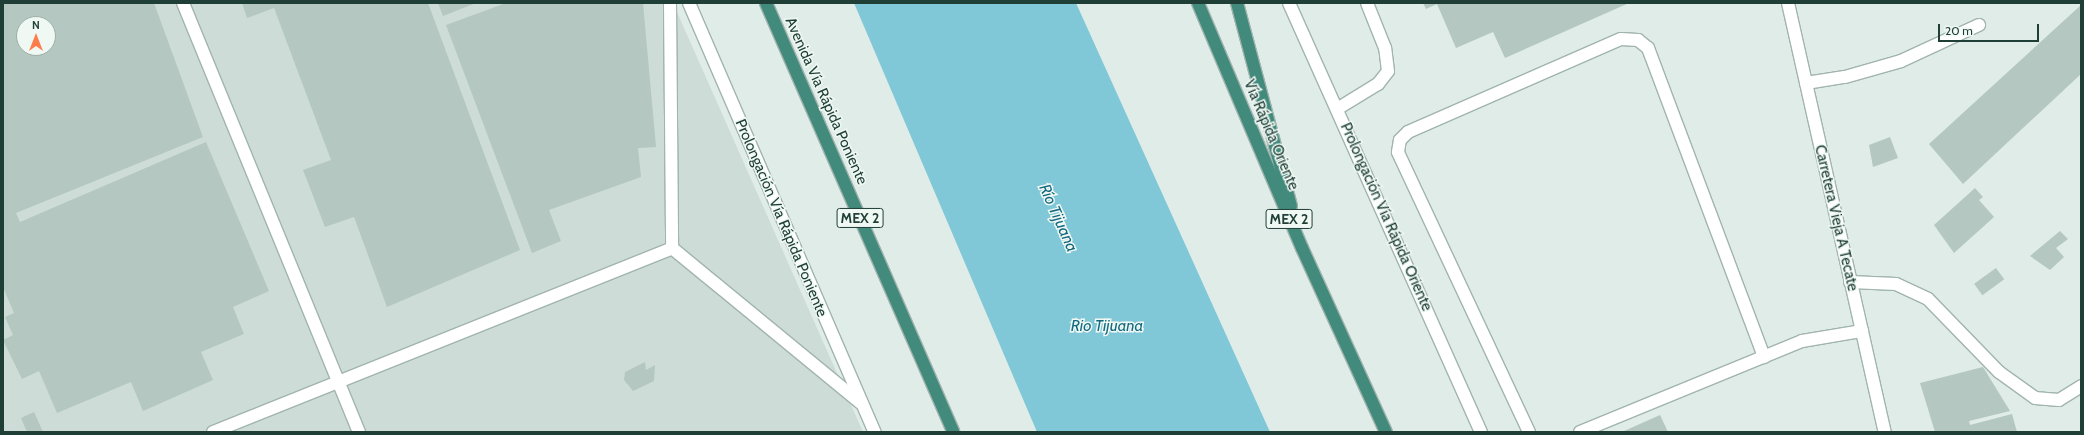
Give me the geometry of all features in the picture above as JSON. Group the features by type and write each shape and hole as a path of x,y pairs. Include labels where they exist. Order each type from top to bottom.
{"highway":[{"name":"Avenida Vía Rápida Poniente","path":"766,3 953,432"},
{"name":"Vía Rápida Oriente","path":"1198,3 1302,248 1386,432"},
{"path":"1237,3 1302,248"}],"main road":[{"path":"183,3 336,381 359,432"},
{"path":"670,3 672,248"},
{"name":"Prolongación Vía Rápida Poniente","path":"689,3 861,403 875,432"},
{"name":"Prolongación Vía Rápida Oriente","path":"1289,3 1338,109 1481,432"},
{"path":"1338,109 1378,84 1388,71 1385,48 1367,3"},
{"name":"Carretera Vieja A Tecate","path":"1788,3 1885,432"},
{"path":"1806,83 1845,77 1901,61 1979,25"},
{"path":"1528,432 1398,152 1400,140 1408,132 1621,40 1638,40 1648,48 1764,357"},
{"path":"213,432 336,381 672,248"},
{"path":"672,248 861,403"},
{"path":"1850,282 1896,284 1928,299 1999,372 2035,398 2059,400 2081,386"},
{"path":"1580,432 1802,341 1862,331"}],"shaded area":[{"path":"3,3 673,3 863,432 3,432"}],"water":[{"name":"Rio Tijuana","path":"854,3 1076,3 1270,432 1037,432"}],"building":[{"path":"3,3 154,3 203,137 16,213 20,222 206,142 269,291 233,307 244,334 201,352 213,380 143,411 131,382 57,413 39,371 22,379 3,340 13,335 5,317 14,313 3,287"},
{"path":"242,3 428,3 520,250 387,307 354,217 325,227 303,170 331,160 274,8 247,18"},
{"path":"438,3 476,3 443,16"},
{"path":"506,3 643,3 656,147 638,148 641,177 549,210 561,241 532,253 446,25"},
{"path":"1423,3 1629,3 1505,58 1493,32 1456,48 1437,4 1426,9"},
{"path":"2081,5 2081,74 1963,184 1929,144"},
{"path":"1890,137 1898,158 1873,167 1869,145"},
{"path":"1975,188 1983,197 1979,200 1994,217 1954,253 1934,225"},
{"path":"2060,231 2068,239 2056,248 2064,257 2050,270 2030,256"},
{"path":"1996,268 2004,279 1982,295 1974,284"},
{"path":"645,362 646,370 655,365 654,381 633,391 624,380 625,372"},
{"path":"1983,367 2010,411 1969,421 1970,425 2012,414 2017,432 1935,432 1920,383"},
{"path":"34,412 43,432 27,432 21,418"},
{"path":"1660,415 1668,432 1622,432"}],"water label":[{"name":"Río Tijuana","path":"1058,218"}]}
